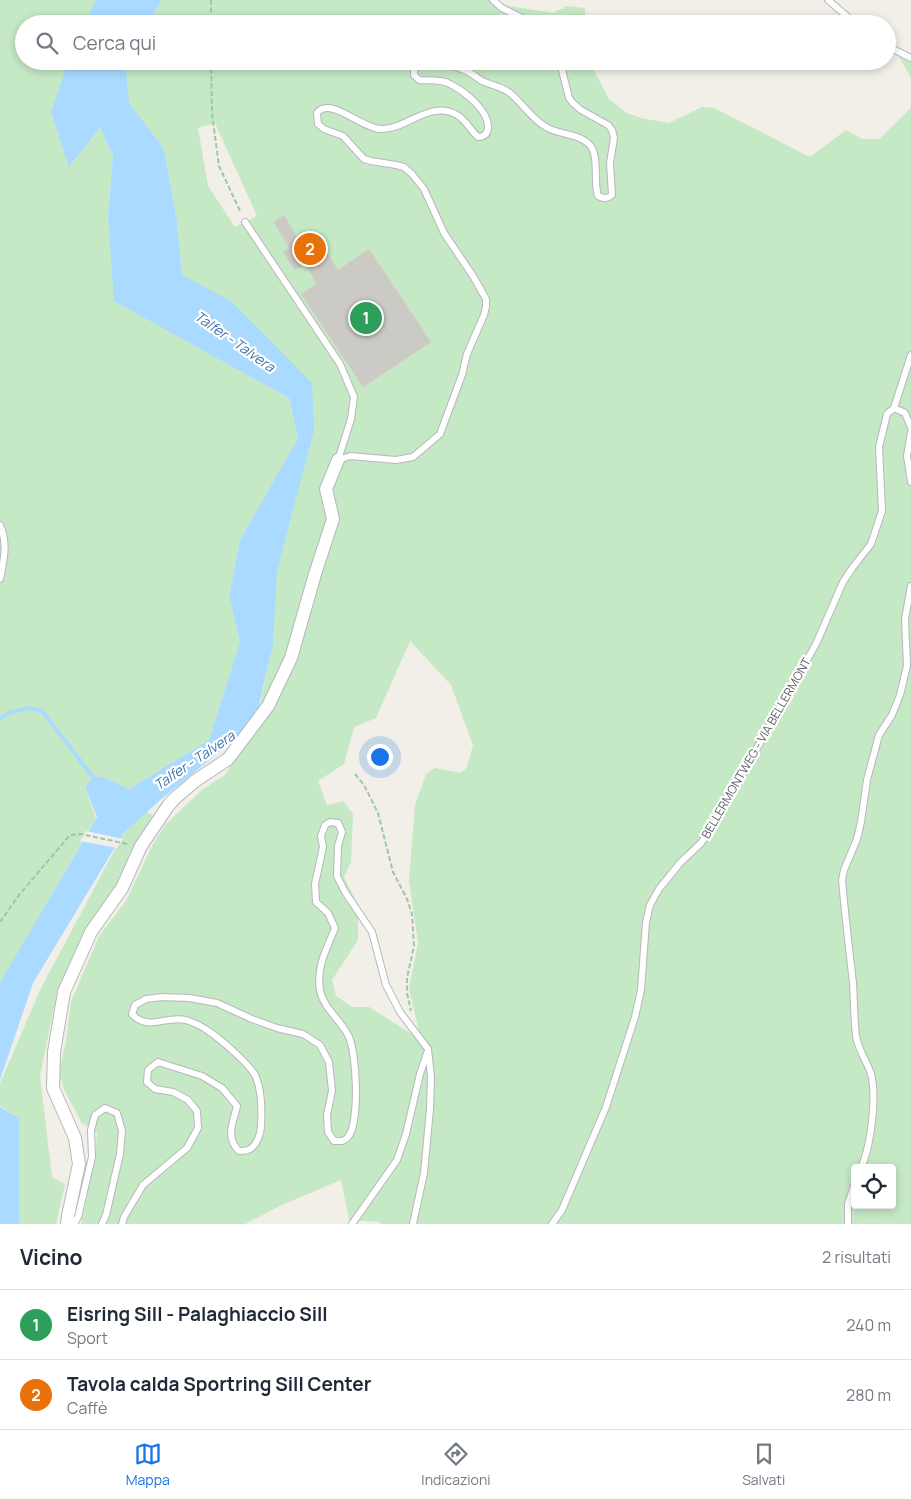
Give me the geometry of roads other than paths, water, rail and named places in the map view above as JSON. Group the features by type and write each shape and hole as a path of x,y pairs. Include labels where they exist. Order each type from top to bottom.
{"street":[{"path":"67,1224 79,1164 76,1138 53,1088 54,1052 64,992 91,932 122,888 141,846 174,799 195,781 228,759 268,706 291,658 333,518 326,489 338,460"}],"lane":[{"path":"493,0 502,8 516,15"},
{"path":"828,0 846,15"},
{"path":"896,50 911,58"},
{"path":"338,460 350,456 396,460 413,457 440,434 462,375 467,354 486,307 486,299 478,284 444,233 418,180 404,167 364,159 343,136 324,129 318,124 317,113 320,109 326,107 333,108 378,129 404,124 428,112 448,110 458,116 478,137 487,134 488,119 481,108 451,84 442,81 419,80 414,75 414,70"},
{"path":"465,70 482,81 508,92 546,127 575,136 590,145 596,161 596,189 598,196 603,199 608,198 612,195 610,162 614,138 612,130 573,103 569,98 563,70"},
{"path":"245,222 340,364 354,397 351,419 338,460"},
{"name":"BELLERMONTWEG - VIA BELLERMONT","path":"552,1224 562,1210 606,1107 635,1017 641,990 646,922 650,905 659,888 680,863 701,843 713,826 816,644 844,582 871,544 882,511 879,447 887,414 894,408 911,356"},
{"path":"894,408 905,413 911,428"},
{"path":"911,432 906,456 911,482"},
{"path":"0,524 4,534 5,556 0,579"},
{"path":"863,1164 871,1134 873,1084 856,1036 853,984 842,880 844,870 857,839 867,780 879,734 892,715 900,695 907,666 905,619 911,586"},
{"path":"122,1224 124,1217 143,1185 187,1148 198,1128 197,1111 188,1100 173,1092 155,1089 147,1082 148,1070 158,1062 202,1076 222,1088 237,1106 231,1135 232,1144 239,1151 250,1150 256,1144 261,1129 262,1101 256,1076 248,1064 206,1028 185,1020 166,1020 149,1023 138,1021 132,1014 135,1005 146,998 189,998 217,1003 268,1025 303,1034 320,1045 329,1062 332,1090 327,1115 328,1132 334,1141 342,1141 349,1136 354,1120 356,1090 354,1051 348,1035 329,1011 320,992 319,970 335,928 328,913 316,902 315,884 323,847 324,825 330,822 338,823 342,832 338,846 337,876 345,892 372,932 386,984 400,1012 428,1049 431,1077 430,1109 424,1173 413,1224"},
{"path":"352,1224 397,1160 406,1134 428,1049"},
{"path":"74,1224 78,1217 92,1157 91,1130 95,1115 104,1108 117,1113 122,1131 120,1154 106,1215 102,1224"},
{"path":"848,1224 848,1204 851,1195"}],"water":[{"path":"96,0 161,0 154,15 89,15"},
{"name":"Talfer - Talvera","path":"65,70 126,70 129,103 164,149 177,221 182,275 231,301 312,383 314,431 277,570 273,644 255,723 159,801 123,834 33,983 0,1080 0,983 97,817 85,787 94,776 106,778 129,789 209,740 240,642 229,596 240,540 298,438 289,398 114,301 108,217 113,156 100,128 69,167 51,112"},
{"path":"0,1107 19,1118 19,1224 0,1224"}],"waterway":[{"path":"0,718 9,713 28,708 42,711 96,781"}],"place":[{"name":"Tavola calda Sportring Sill Center","path":"310,249"},
{"name":"Eisring Sill - Palaghiaccio Sill","path":"366,318"}]}
